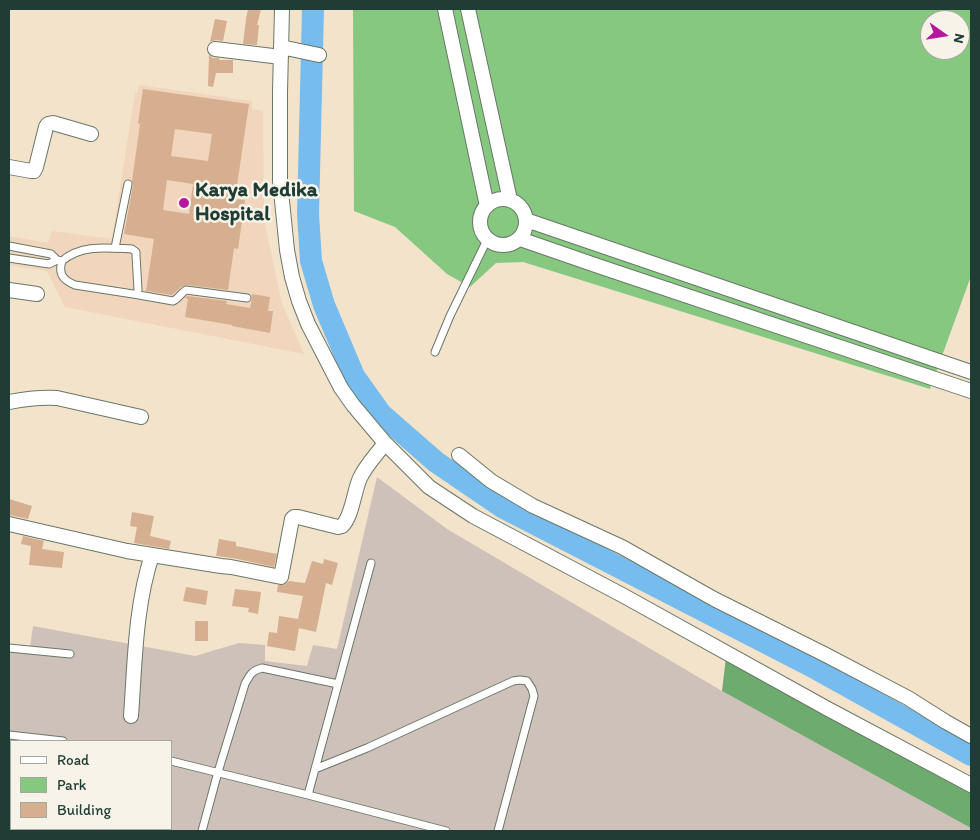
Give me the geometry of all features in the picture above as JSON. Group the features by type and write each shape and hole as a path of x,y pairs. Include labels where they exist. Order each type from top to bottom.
{"street":[{"path":"282,9 280,181 287,250 292,277 308,324 341,388 385,443 429,487 473,516 971,785"},
{"path":"445,9 487,206"},
{"path":"468,9 510,200"},
{"path":"216,49 318,54"},
{"path":"9,167 34,171 48,124 53,123 91,134"},
{"path":"498,200 510,200 521,207 526,220 525,230 520,238 510,245 498,245 487,240 481,229 480,217 487,206 498,200"},
{"path":"526,220 971,372"},
{"path":"520,238 600,267 971,391"},
{"path":"9,290 37,294"},
{"path":"9,402 28,398 57,398 141,417"},
{"path":"9,524 93,544 281,577 292,519 298,517 342,526 347,520 364,470 385,443"},
{"path":"459,455 491,480 533,506 622,547 714,599 908,698 971,736"},
{"path":"131,716 138,614 152,555"}],"lane":[{"path":"115,248 128,184"},
{"path":"435,352 450,316 487,240"},
{"path":"9,246 51,254 59,260 62,275 66,282 75,285 173,301 186,290 247,298"},
{"path":"9,258 49,264 82,250 96,248 132,249 136,252 137,294"},
{"path":"308,794 371,563"},
{"path":"9,648 70,654"},
{"path":"202,831 245,684 254,670 262,668 338,684"},
{"path":"315,769 368,748 512,681 527,681 534,696 498,831"},
{"path":"9,735 54,740"},
{"path":"172,761 308,794 446,831"}],"shaded area":[{"name":"Karya Medika Hospital","path":"139,85 252,101 252,109 263,111 264,220 282,304 304,354 65,307 47,271 9,265 9,236 48,243 52,231 112,239 135,93 137,93"},
{"path":"377,477 447,529 722,691 971,826 971,831 9,831 9,645 30,647 33,626 195,656 239,643 265,645 265,661 307,666 313,645 337,649"}],"green space":[{"path":"353,9 971,9 971,276 930,389 523,262 496,263 470,287 447,274 395,227 354,211"},
{"path":"727,649 971,785 971,828 722,691"}],"building":[{"path":"248,9 261,9 257,25 259,25 257,45 243,44"},
{"path":"215,19 227,21 223,41 216,40 210,42"},
{"path":"209,55 213,58 219,58 219,60 233,60 233,73 216,73 213,87 208,86"},
{"path":"143,89 249,104 235,199 245,200 238,249 234,248 228,290 187,285 181,287 172,295 146,291 154,239 124,234 133,185 140,124 138,123","holes":["175,129 212,134 208,161 171,156","167,180 193,184 189,214 163,210"]},
{"path":"252,294 270,297 268,311 273,311 270,333 185,317 188,299 185,298 187,296 227,301 226,304 250,308"},
{"path":"9,499 32,506 28,519 9,515"},
{"path":"132,512 154,516 150,536 171,541 169,549 134,543 137,527 130,526"},
{"path":"23,536 44,541 42,549 64,552 62,568 29,565 31,546 21,544"},
{"path":"219,539 236,542 236,546 277,554 274,567 216,556"},
{"path":"324,559 338,563 332,585 326,583 316,632 299,628 295,651 267,646 269,632 277,633 279,616 298,619 303,596 277,592 278,585 284,585 289,581 305,583 312,561 323,564"},
{"path":"186,587 208,591 206,605 183,601"},
{"path":"235,589 261,592 258,614 248,612 249,608 232,606"},
{"path":"195,621 208,621 208,641 195,641"}],"waterway":[{"path":"313,9 308,214 311,261 324,305 354,376 381,414 436,462 502,507 811,666 971,755"}],"place":[{"name":"Karya Medika Hospital","path":"184,203"}]}
